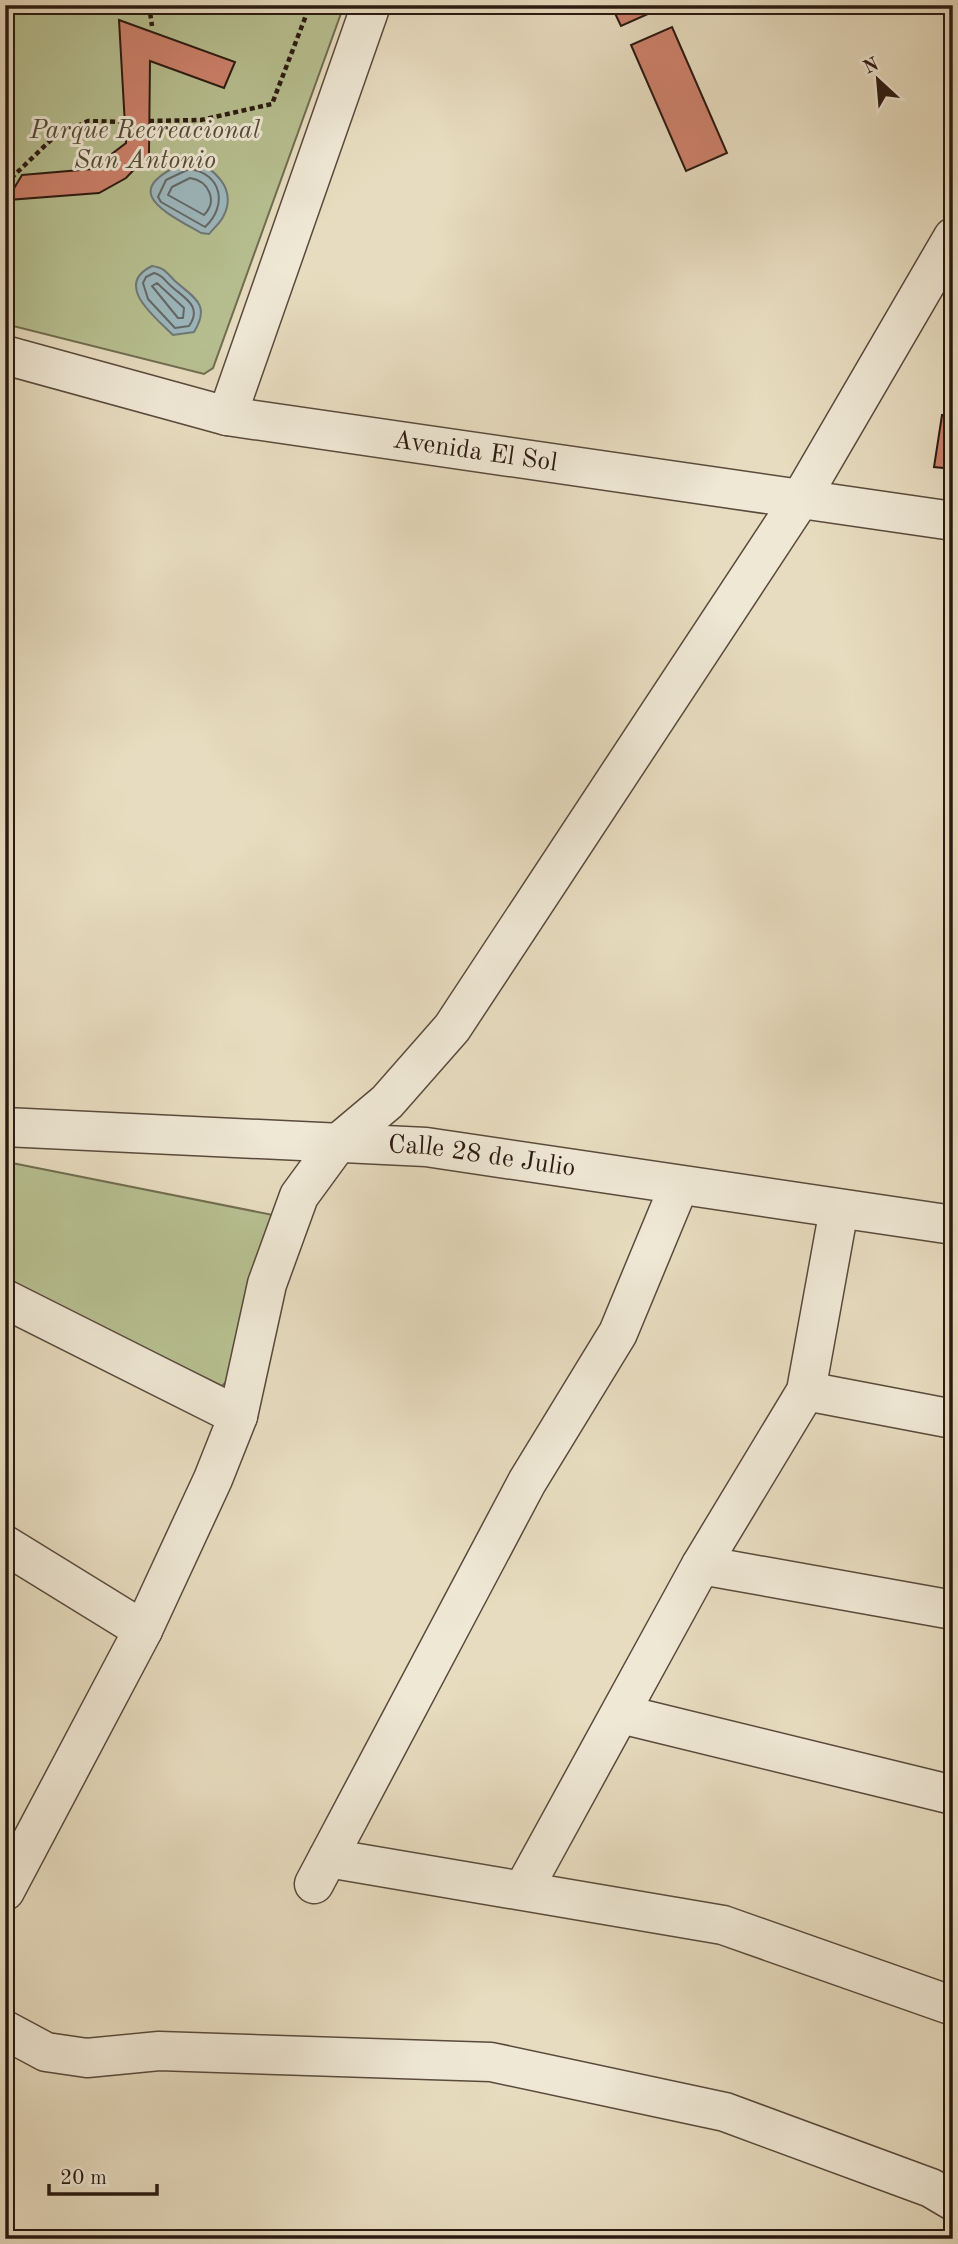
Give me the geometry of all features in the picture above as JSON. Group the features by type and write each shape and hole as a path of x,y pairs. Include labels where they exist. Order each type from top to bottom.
{"street":[{"path":"228,416 371,5"},
{"path":"5,1891 143,1630 213,1479 238,1416 272,1272 299,1196 337,1144 387,1102 452,1028 801,498 953,237"},
{"name":"Avenida El Sol","path":"5,355 228,416 953,521"},
{"name":"Calle 28 de Julio","path":"5,1127 426,1147 953,1225"},
{"path":"679,1186 618,1333 527,1482 321,1871 523,1891 723,1925 953,2006"},
{"path":"523,1891 701,1565 806,1391 839,1209"},
{"path":"5,1298 238,1416"},
{"path":"806,1391 953,1419"},
{"path":"8,1554 143,1630"},
{"path":"701,1565 953,1610"},
{"path":"621,1714 953,1795"},
{"path":"5,2030 46,2052 87,2058 159,2051 491,2062 725,2112 931,2188 953,2201"}],"path":[{"path":"149,5 152,26"},
{"path":"149,121 201,120 272,103 310,5"},
{"path":"5,184 54,138 88,121 125,122"}],"green space":[{"name":"Parque Recreacional San Antonio","path":"5,5 344,5 213,368 204,374 5,324"},
{"path":"12,1163 273,1215 229,1379 222,1386 5,1280 5,1165"}],"water":[{"path":"189,161 215,174 221,180 228,197 222,219 209,234 201,233 172,216 153,199 151,190 155,181 167,171"},
{"path":"152,266 165,271 198,302 201,315 194,332 173,335 141,301 136,282 141,274"}],"building":[{"path":"611,5 668,5 621,26"},
{"path":"119,20 235,62 224,88 150,61 149,154 126,178 99,193 7,200 22,175 92,169 126,143"},
{"path":"672,27 727,153 686,171 631,45"},
{"path":"942,415 953,416 953,469 934,467"}]}
